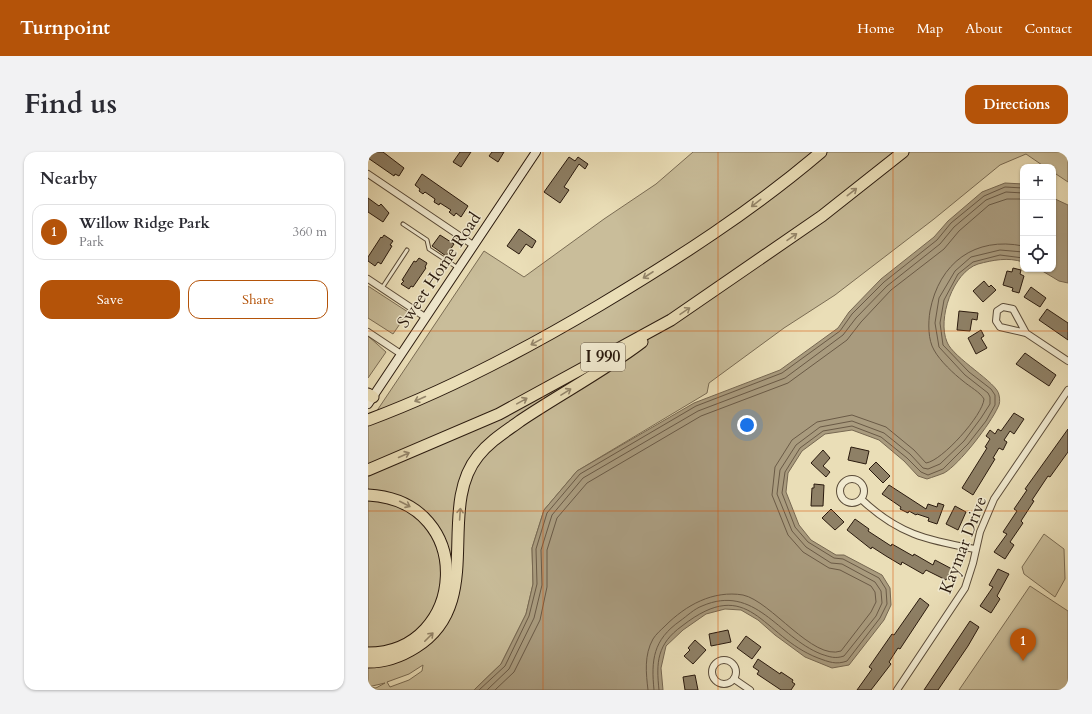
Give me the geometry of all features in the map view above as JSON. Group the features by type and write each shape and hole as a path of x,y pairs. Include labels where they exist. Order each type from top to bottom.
{"highway":[{"name":"I 990","path":"368,420 384,415 458,382 535,343 631,286 743,213 821,152"},
{"name":"I 990","path":"368,470 499,414 672,320 822,216 903,152"},
{"path":"368,662 397,658 424,643 438,627 448,611 456,576 462,488 469,469 478,456 493,440 623,357 672,320"},
{"path":"368,495 385,496 406,504 423,516 433,528 441,542 447,572 446,587 440,607 425,629 410,641 392,649 368,653"}],"main road":[{"name":"Sweet Home Road","path":"370,398 536,152"}],"street":[{"path":"368,174 473,245"},
{"path":"368,279 425,317"},
{"path":"1026,333 1013,309 1006,307 997,311 996,321 1000,327 1026,333 1068,361"},
{"path":"368,332 401,354"},
{"name":"Kaymar Drive","path":"897,690 960,598 969,578 975,549 986,515 994,499 1068,390"},
{"path":"861,498 878,514 904,530 932,541 975,549"},
{"path":"734,679 750,690"}],"lane":[{"path":"403,224 427,240 429,249 458,268"},
{"path":"382,288 407,250"}],"shaded area":[{"path":"693,152 1068,152 1068,182 1056,174 1056,164 1041,164 1026,154 1000,165 934,219 835,295 784,328 709,383 707,393 577,471 544,510 532,548 533,584 526,614 501,664 474,690 368,690 368,687 368,424 484,251 524,277 604,219 656,184","holes":["423,665 422,671 409,680 390,687 387,682 409,674","385,683 376,688 368,687"]},
{"path":"368,286 408,312 393,334 368,318"},
{"path":"368,336 386,352 368,378"},
{"path":"1044,534 1064,549 1065,579 1055,597 1024,574 1022,567"},
{"path":"1030,586 1068,611 1068,690 959,690"}],"water":[{"path":"1005,183 1020,184 1020,261 1006,259 995,260 978,264 969,269 961,276 949,297 944,321 944,332 947,342 951,348 991,384 997,390 999,395 999,406 982,433 958,462 950,469 944,473 927,479 918,476 904,461 879,440 852,430 825,434 802,451 788,473 786,492 799,525 811,540 836,555 844,555 882,575 890,588 891,605 884,620 849,665 832,668 805,657 775,635 758,620 741,610 725,609 706,614 683,630 666,646 661,668 663,690 474,690 501,664 526,614 533,584 532,548 544,510 577,471 694,403 780,370 838,328 849,312 881,279 934,237 948,221 982,192"},
{"path":"1056,199 1068,205 1068,283 1059,281 1044,272 1056,272"}],"building":[{"path":"368,152 383,152 404,168 399,176 395,174 394,176 368,158"},
{"path":"460,152 471,152 461,167 453,162"},
{"path":"492,152 504,152 498,162 489,156"},
{"path":"569,157 575,161 578,157 588,164 585,169 579,164 564,187 569,190 560,203 544,192"},
{"path":"422,174 468,206 461,217 456,213 454,216 449,212 451,210 440,203 439,205 434,202 435,199 425,192 423,194 419,191 420,189 415,185"},
{"path":"368,198 379,206 381,204 389,213 383,222 368,212"},
{"path":"519,229 536,241 532,248 526,244 519,254 507,246"},
{"path":"384,235 393,241 390,245 392,246 381,264 378,262 375,266 368,261 368,257 381,237 382,238"},
{"path":"440,235 454,244 446,256 432,246"},
{"path":"419,258 427,263 426,268 413,287 411,286 409,289 401,284 404,281 402,280 414,261 416,262"},
{"path":"1013,268 1020,270 1020,274 1024,276 1019,293 1012,291 1013,288 1003,285 1007,271 1012,272"},
{"path":"984,281 989,287 991,285 996,290 983,302 973,291"},
{"path":"1031,287 1046,298 1040,307 1024,297"},
{"path":"1047,309 1068,323 1068,340 1039,320"},
{"path":"959,311 978,313 977,320 972,319 970,331 957,330"},
{"path":"981,330 984,336 981,338 987,348 976,354 968,338"},
{"path":"1025,353 1056,375 1049,386 1016,364"},
{"path":"1014,413 1024,419 1014,434 1010,431 1004,440 1007,442 1003,450 999,448 993,458 995,459 973,495 962,488 987,448 985,447 990,439 986,436 990,430 995,434 998,429 1001,431"},
{"path":"1068,429 1068,452 1050,477 1048,476 1032,500 1034,501 1021,521 1023,523 1010,542 1014,545 1005,559 994,552 1007,534 1003,532 1017,511 1014,509 1027,490 1025,489"},
{"path":"851,447 869,451 866,464 848,460"},
{"path":"823,450 830,458 823,466 830,472 826,477 811,463"},
{"path":"876,462 890,476 883,483 869,469"},
{"path":"814,484 824,485 823,506 811,506 812,488 814,488"},
{"path":"889,485 926,509 928,504 937,507 938,503 944,505 937,524 928,521 929,518 916,515 909,511 908,513 900,509 901,507 882,494"},
{"path":"955,506 966,512 958,530 946,524"},
{"path":"831,509 844,522 835,530 822,518"},
{"path":"855,519 869,529 868,531 891,546 892,544 933,565 935,560 952,569 946,580 926,570 923,574 902,562 901,565 872,547 871,549 847,530"},
{"path":"998,569 1009,574 997,596 1000,599 991,613 980,606 993,587 989,585"},
{"path":"920,598 929,605 900,649 898,648 889,662 891,664 871,690 857,690 872,669 869,667"},
{"path":"970,621 979,627 968,646 938,690 924,690"},
{"path":"728,630 731,642 711,646 709,634"},
{"path":"746,636 761,647 752,659 737,648"},
{"path":"695,640 706,650 693,664 684,656 690,650 688,648"},
{"path":"758,659 780,674 781,672 793,680 792,682 795,684 791,690 781,690 757,674 759,671 753,667"},
{"path":"695,675 698,690 685,690 683,677"}],"place":[{"name":"Willow Ridge Park","path":"1023,661"}]}
